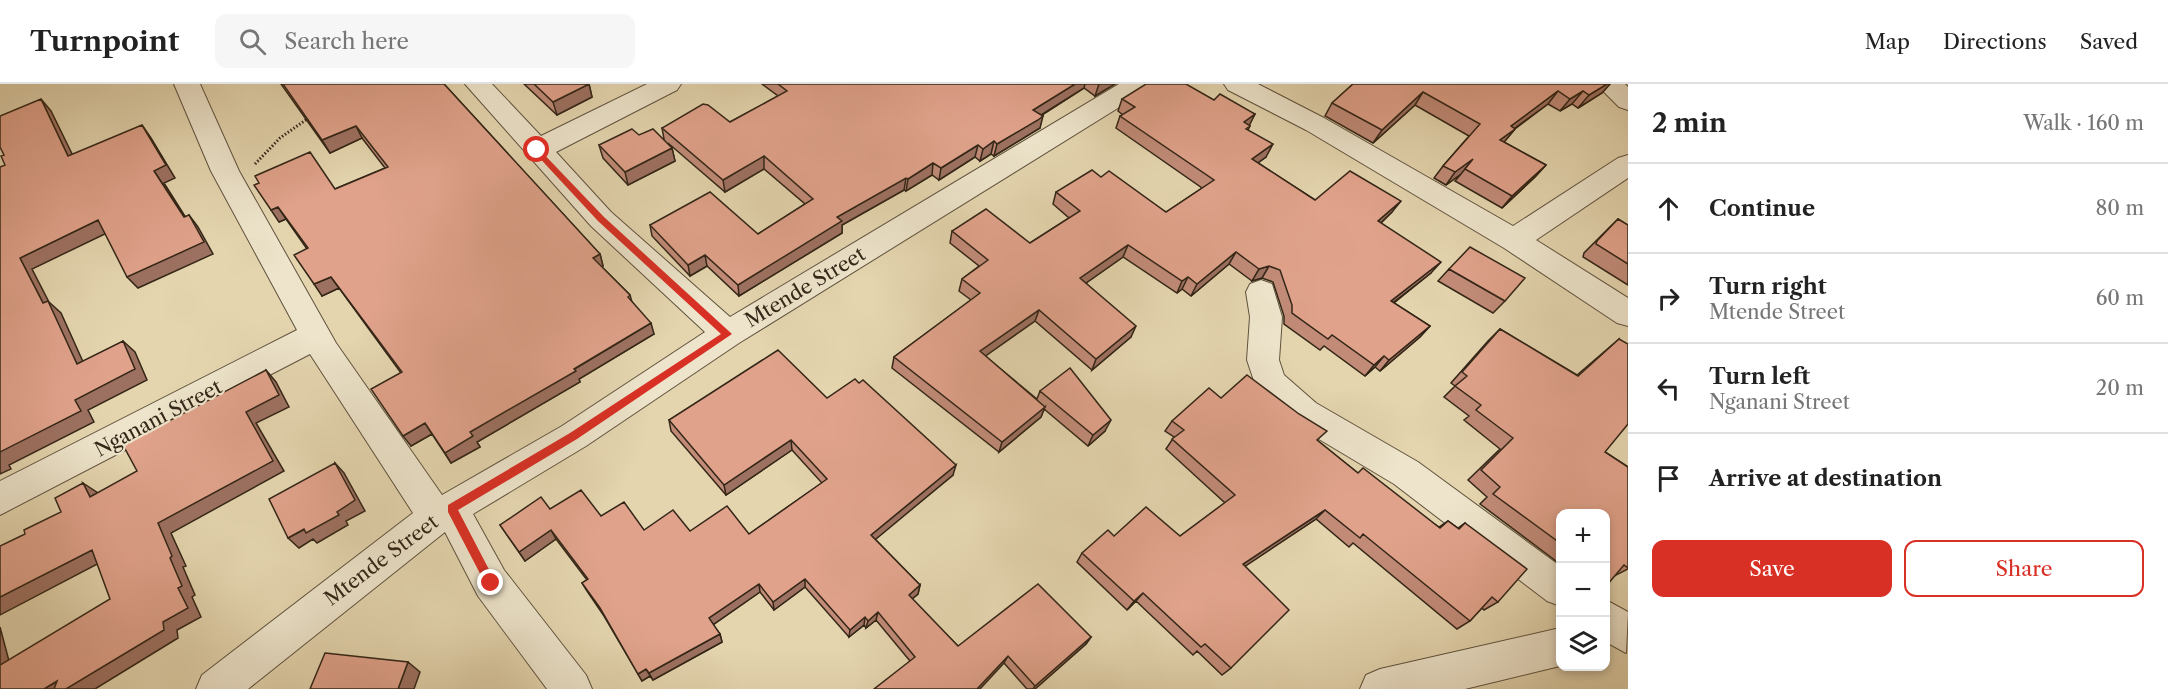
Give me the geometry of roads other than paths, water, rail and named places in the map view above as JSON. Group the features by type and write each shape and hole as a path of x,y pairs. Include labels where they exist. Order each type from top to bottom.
{"street":[{"path":"187,84 236,191 315,336 444,512 491,583 572,689"},
{"path":"478,84 601,219 728,334"},
{"path":"537,150 668,84"},
{"name":"Mtende Street","path":"216,689 444,512 574,436 728,334 1138,84"},
{"path":"1237,84 1315,124 1414,184 1514,240 1628,314"},
{"path":"1609,84 1628,101"},
{"path":"1514,240 1628,165"},
{"path":"1261,292 1266,317 1263,360 1270,383 1305,413 1406,473 1556,585"},
{"name":"Nganani Street","path":"0,499 315,336"},
{"path":"1380,689 1556,648"}]}
